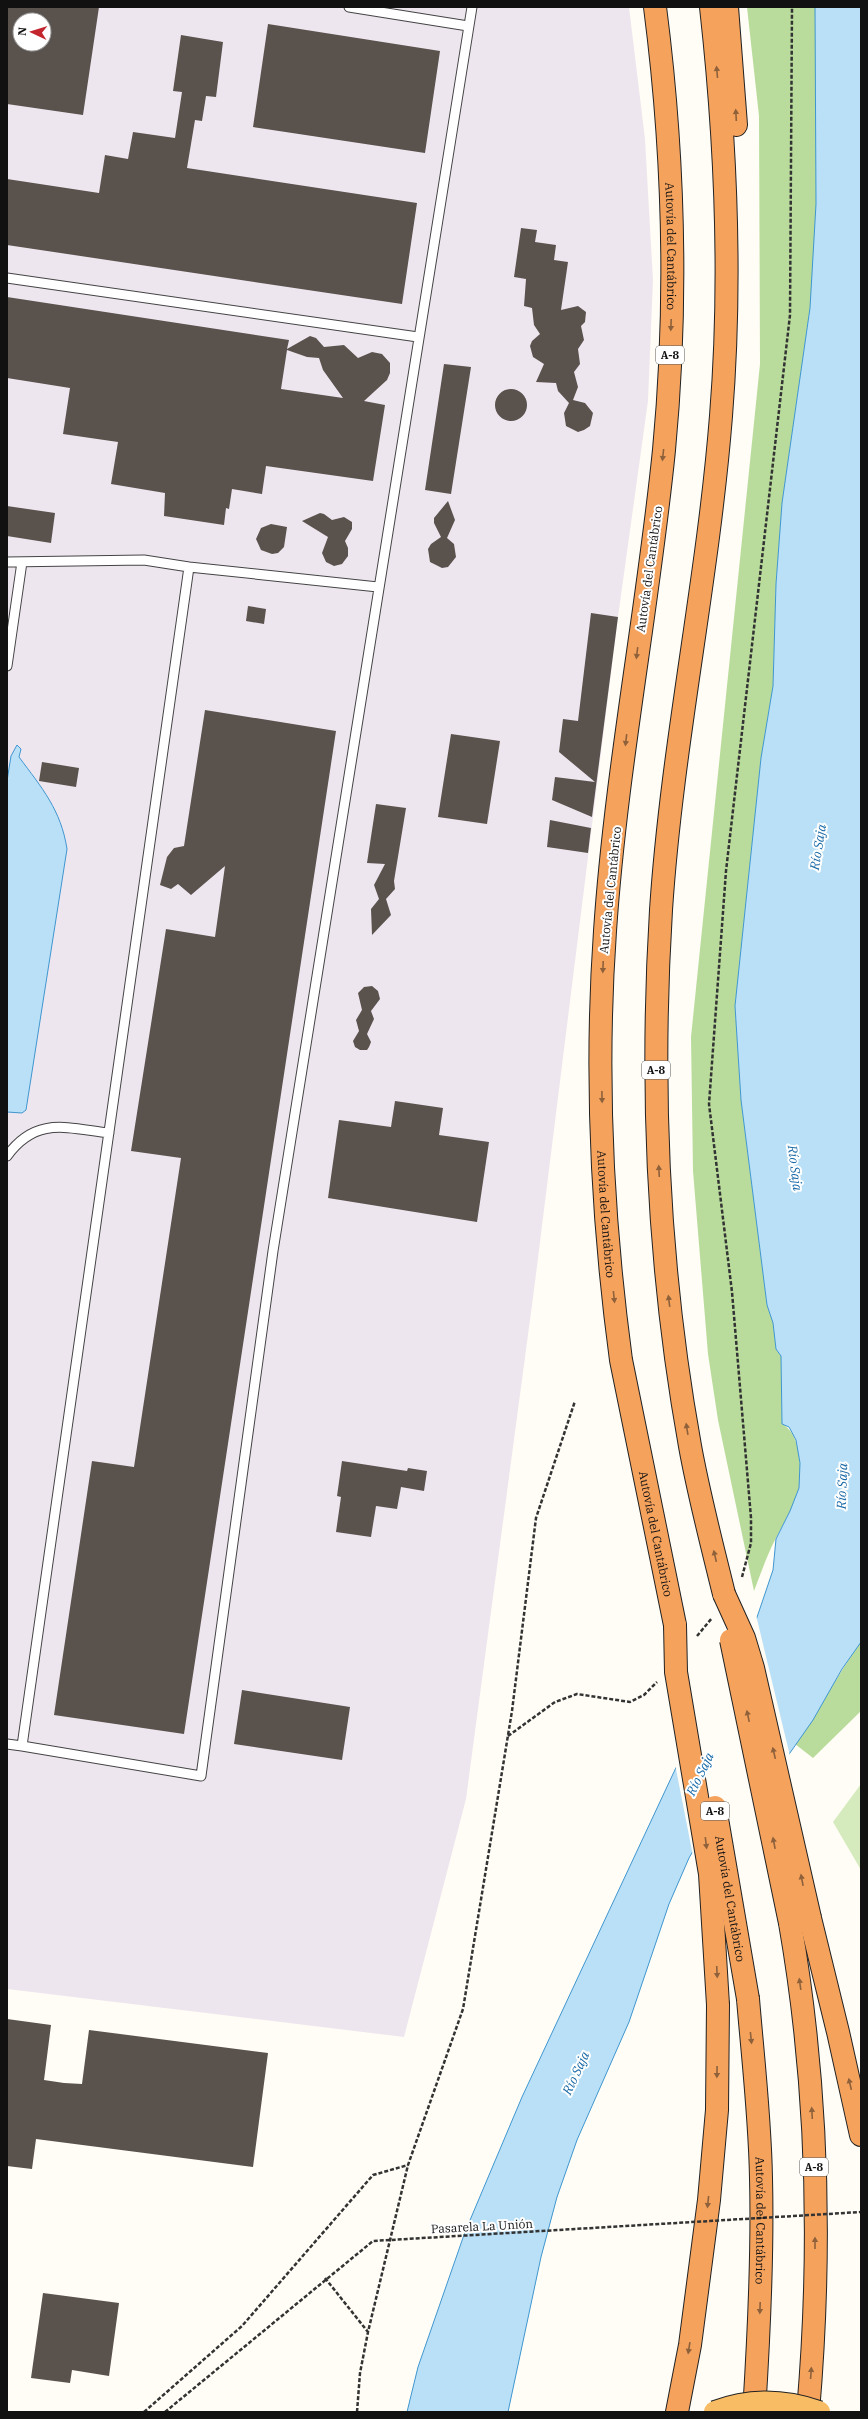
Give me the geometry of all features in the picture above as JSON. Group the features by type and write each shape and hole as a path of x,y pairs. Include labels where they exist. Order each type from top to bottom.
{"highway":[{"path":"650,7 670,148"},
{"name":"Autovía del Cantábrico","path":"655,7 670,148 672,257 669,391 659,496 624,756 608,891 603,962 602,1052 606,1203 616,1318 622,1360 675,1625 724,1852 748,1999 756,2081 761,2178 759,2327 754,2412"},
{"name":"A-8","path":"711,7 723,146 726,281 721,414 707,544 685,702 662,904 656,994 656,1080 664,1249 676,1352 690,1446 731,1589 800,1920 814,2155 816,2253 808,2412"},
{"path":"707,544 729,424 739,282 737,143 727,7"},
{"path":"675,1625 676,1672 710,1874 718,2005 717,2110 709,2200 690,2345 677,2412"},
{"path":"800,1920 838,2032 861,2135"},
{"path":"715,2412 742,2404 768,2402 794,2405 819,2412"}],"lane":[{"path":"348,7 468,26"},
{"path":"7,1744 202,1776 273,1251 378,587 472,7"},
{"path":"7,278 418,337"},
{"path":"7,562 144,560 189,567 378,587"},
{"path":"7,666 22,562"},
{"path":"22,1746 189,567"},
{"path":"7,1156 15,1145 37,1129 62,1127 109,1133"}],"path":[{"path":"731,1589 745,1572 751,1543 751,1518 732,1292 709,1104 726,871 790,315 792,7"},
{"path":"357,2412 360,2373 368,2332 408,2165 463,2009 508,1736 536,1518 575,1401"},
{"path":"693,1640 713,1617"},
{"path":"508,1736 555,1702 577,1694 630,1702 644,1694 658,1681"},
{"path":"144,2412 242,2326 374,2175 408,2165"},
{"name":"Pasarela La Unión","path":"165,2412 373,2241 861,2212"},
{"path":"325,2278 368,2332"}],"shaded area":[{"path":"7,7 629,7 645,139 653,280 648,401 618,617 534,1290 466,1799 404,2037 7,1989"}],"green space":[{"path":"747,7 833,7 810,308 782,503 776,584 773,686 761,758 735,1006 741,1100 767,1305 773,1323 776,1349 781,1356 782,1424 793,1435 797,1443 800,1462 799,1488 795,1501 770,1551 754,1591 718,1420 708,1354 693,1171 691,1037 760,364 759,116"},
{"path":"861,1642 861,1711 813,1758 795,1744"},
{"path":"861,1784 861,1870 833,1822"}],"water":[{"name":"Río Saja","path":"815,7 861,7 861,1642 842,1669 813,1720 785,1760 700,1839 689,1858 669,1904 629,2022 577,2140 557,2197 541,2257 508,2412 407,2412 418,2367 465,2232 522,2097 680,1759 742,1656 773,1570 776,1539 790,1511 799,1488 800,1463 796,1440 789,1427 782,1424 781,1356 776,1349 773,1323 767,1305 741,1100 735,1006 761,758 773,686 776,584 782,503 810,308 816,204"},
{"path":"17,745 21,749 19,757 43,789 55,811 64,835 67,849 26,1110 22,1113 7,1112 7,781 11,756"}],"pier":[{"path":"756,1615 790,1756 748,1807 701,1840 693,1856 675,1764 709,1700 740,1655"}],"building":[{"path":"7,7 99,7 83,115 7,104"},
{"path":"268,24 440,51 425,153 253,127"},
{"path":"181,35 223,42 216,97 206,96 202,121 195,120 187,168 417,203 402,304 7,245 7,179 99,193 105,155 128,159 133,132 175,138 182,92 173,91"},
{"path":"521,228 537,230 535,242 556,245 554,260 568,262 561,310 578,306 586,312 585,322 581,326 584,340 578,349 580,364 574,372 578,387 573,400 585,403 593,413 590,426 578,432 566,426 564,413 569,403 558,391 556,383 536,382 544,364 533,357 530,346 532,341 540,334 534,325 532,308 524,306 526,279 514,277"},
{"path":"7,297 289,340 287,349 310,336 316,338 324,347 344,345 358,358 372,352 382,354 390,363 390,373 387,380 364,401 385,405 373,481 266,466 262,494 232,489 229,509 226,508 224,525 164,516 165,493 111,484 118,442 63,434 70,388 7,378","holes":["287,350 307,357 319,358 323,370 343,398 281,389"]},
{"path":"444,364 471,367 451,494 425,490"},
{"path":"511,389 517,390 524,396 527,405 526,411 520,418 511,421 505,420 498,414 495,405 496,399 502,392"},
{"path":"448,501 455,520 447,538 454,544 456,557 448,567 442,568 430,562 428,549 431,544 441,537 434,523 434,518"},
{"path":"7,506 55,513 51,543 7,536"},
{"path":"320,513 332,520 344,517 352,522 352,529 345,541 348,548 348,556 342,564 334,566 326,562 322,553 328,537 302,521"},
{"path":"271,524 287,527 284,547 278,553 272,554 261,550 256,539 261,528"},
{"path":"248,606 266,609 264,624 246,621"},
{"path":"591,613 618,617 592,817 552,800 555,777 595,782 559,752 563,719 578,721"},
{"path":"205,710 336,731 184,1734 54,1715 92,1461 134,1467 181,1158 131,1151 166,929 215,937 225,866 191,895 178,884 171,889 160,885 167,857 174,848 184,846"},
{"path":"451,734 500,741 487,824 438,817"},
{"path":"42,762 79,768 76,787 39,781"},
{"path":"376,804 406,808 394,881 395,889 386,899 391,915 372,935 371,909 379,899 374,885 385,864 367,863"},
{"path":"550,820 591,828 588,853 547,847"},
{"path":"372,986 378,991 380,999 371,1011 374,1019 367,1034 371,1042 367,1050 360,1050 355,1047 353,1041 359,1031 356,1020 362,1010 358,993 364,987"},
{"path":"395,1101 443,1108 439,1135 489,1142 477,1222 328,1198 339,1120 391,1127"},
{"path":"342,1461 407,1471 408,1468 427,1471 424,1491 401,1487 397,1509 376,1506 371,1537 336,1532 341,1497 337,1496"},
{"path":"242,1690 350,1707 342,1760 234,1744"},
{"path":"7,2019 51,2025 44,2080 64,2083 82,2084 89,2030 268,2053 253,2167 36,2139 32,2169 7,2166"},
{"path":"43,2293 119,2303 109,2376 72,2370 70,2383 31,2378"}]}
